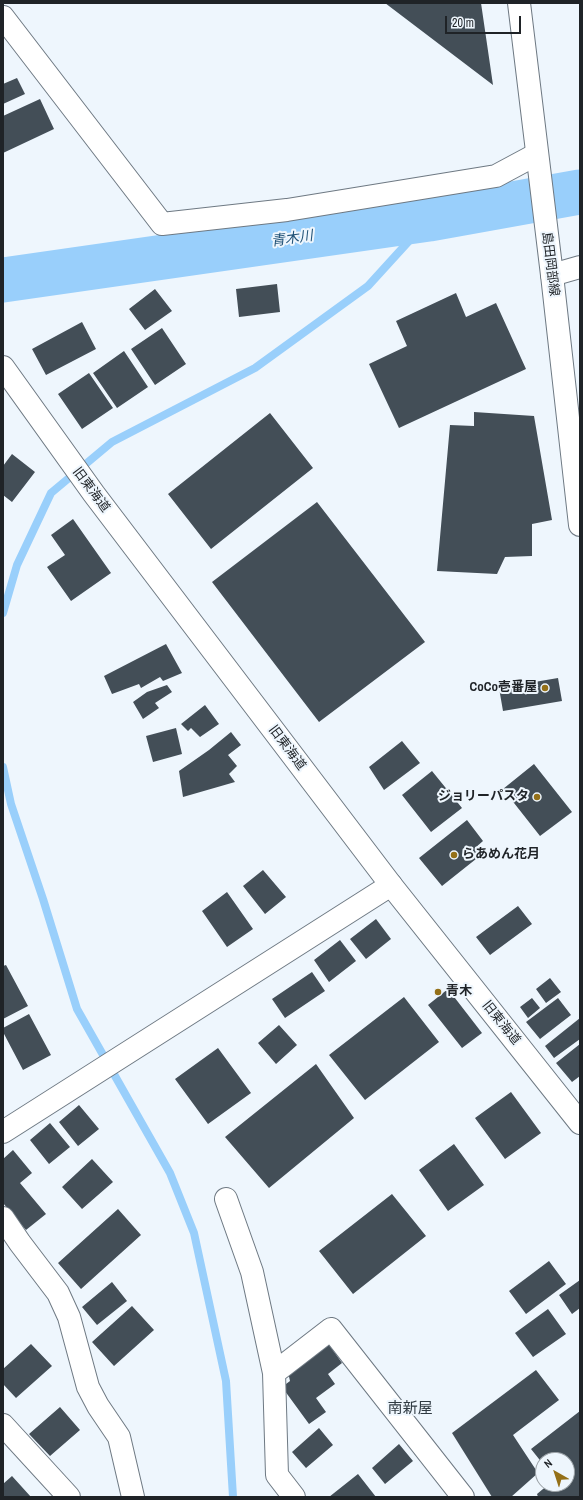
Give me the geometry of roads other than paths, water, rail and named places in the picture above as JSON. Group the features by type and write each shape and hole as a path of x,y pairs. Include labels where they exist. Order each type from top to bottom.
{"street":[{"name":"島田岡部線","path":"519,3 552,275 580,525"},
{"path":"3,17 162,224 287,210 496,176 537,158"},
{"path":"552,275 580,267"},
{"name":"旧東海道","path":"3,368 94,494 391,885 580,1123"},
{"path":"3,1132 391,885"},
{"path":"226,1199 252,1272 274,1373 277,1474 294,1497"},
{"path":"3,1218 58,1293 69,1317 88,1387 98,1406 120,1437 133,1497"},
{"path":"274,1373 331,1329 463,1497"},
{"path":"3,1425 69,1497"}],"waterway":[{"name":"青木川","path":"3,280 429,219 580,192"},
{"path":"3,613 17,565 51,493 112,442 255,368 368,286 429,219"},
{"path":"3,767 11,804 43,899 77,1009 170,1173 194,1233 226,1381 233,1497"}],"place":[{"name":"CoCo壱番屋","path":"545,688"},
{"name":"ジョリーパスタ","path":"537,797"},
{"name":"らあめん花月","path":"454,855"},
{"name":"青木","path":"438,992"}],"district":[{"name":"南新屋","path":"410,1409"}]}
